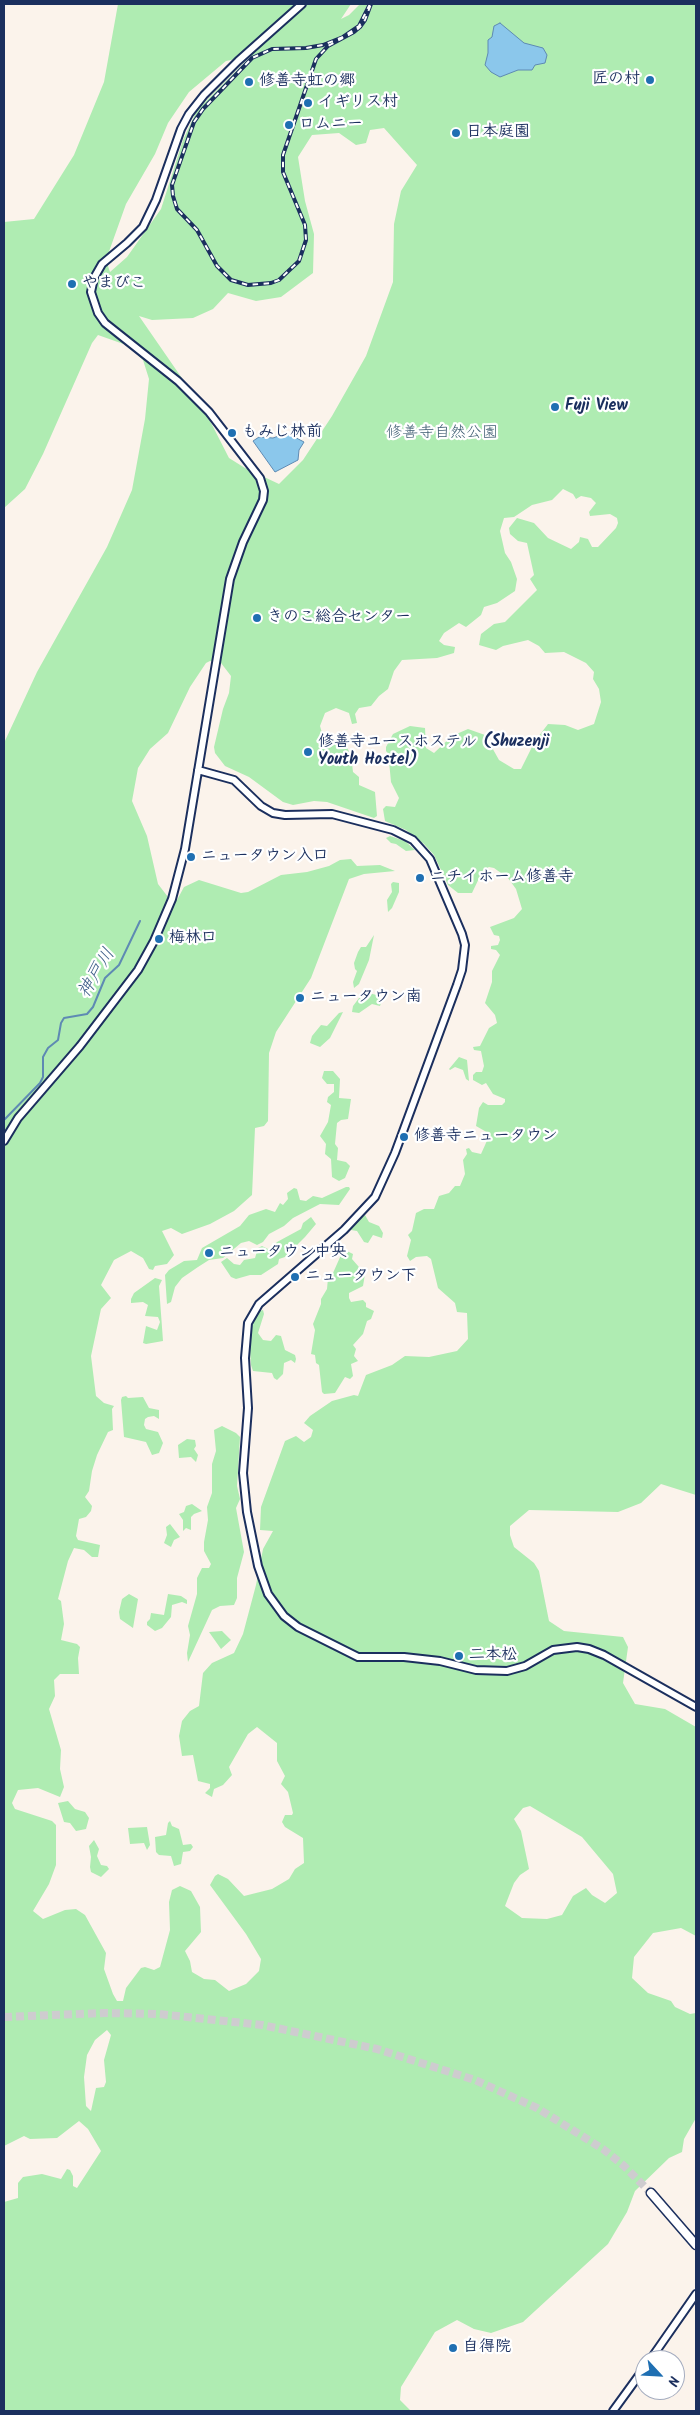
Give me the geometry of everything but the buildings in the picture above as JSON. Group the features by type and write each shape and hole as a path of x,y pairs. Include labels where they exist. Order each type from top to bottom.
{"highway":[{"path":"651,2193 696,2244"}],"street":[{"path":"4,1141 18,1118 124,990 154,941 176,885 185,849 230,579 243,542 263,500 262,484 251,464 208,412 178,382 105,323 98,313 91,292 94,278 99,267 127,244 142,227 156,200 179,134 189,114 204,95 238,61 302,4"},
{"path":"198,770 234,780 261,806 274,813 286,815 332,814 393,830 418,844 435,869 462,934 464,956 457,985 387,1173 372,1202 344,1230 259,1304 248,1323 245,1358 248,1408 243,1473 247,1512 262,1582 274,1605 298,1627 358,1657 428,1660 488,1671 516,1669 553,1650 589,1649 604,1655 696,1707"},
{"path":"657,2350 696,2294"},
{"path":"613,2411 635,2381"}],"green space":[{"name":"修善寺自然公園","path":"118,4 351,4 341,19 349,15 360,4 696,4 696,1495 661,1484 641,1503 618,1512 529,1510 510,1526 510,1535 514,1547 534,1563 539,1571 549,1621 564,1631 623,1637 628,1647 623,1683 635,1704 665,1709 696,1727 696,1936 681,1928 653,1933 634,1957 632,1978 648,1993 671,2001 675,2007 690,2014 696,2013 696,2118 684,2139 682,2152 669,2158 635,2191 627,2212 608,2244 523,2322 491,2333 474,2329 457,2320 435,2332 401,2387 400,2400 411,2411 4,2411 4,2202 18,2198 18,2183 23,2177 42,2174 61,2179 67,2169 70,2170 73,2176 73,2186 77,2188 101,2151 88,2129 79,2121 57,2138 30,2139 24,2136 4,2146 4,743 37,672 107,547 132,490 145,419 149,379 143,360 129,346 98,335 92,343 43,454 25,489 4,508 4,222 34,219 74,155 104,82","holes":["251,56 197,110 183,140 161,209 127,257 110,272 106,260 126,204 155,154 168,123 189,92 226,61","384,128 417,165 401,191 394,224 393,282 366,356 332,416 303,460 279,484 229,458 206,413 139,316 152,320 193,318 213,309 228,293 256,301 281,297 313,273 314,234 305,201 298,157 312,135 339,133 356,145 366,143 370,130","563,489 573,494 576,499 581,496 591,498 596,503 589,512 590,516 610,514 617,518 618,523 616,528 598,547 592,547 588,539 580,537 579,542 571,549 548,538 534,523 517,518 509,528 510,534 518,541 527,543 534,575 530,579 537,590 505,622 494,624 481,634 479,645 496,650 503,646 528,640 539,646 545,653 564,652 586,663 594,672 593,679 599,689 601,702 594,724 578,730 565,725 548,724 535,741 521,769 514,769 499,760 485,735 468,729 452,736 434,753 426,748 425,728 410,726 393,734 386,747 386,751 391,757 389,761 391,782 399,798 395,807 386,806 383,809 385,821 406,830 424,844 434,855 448,885 458,893 472,893 483,870 489,867 494,868 508,878 516,889 522,909 514,918 490,927 494,935 499,936 500,940 498,945 491,946 491,949 496,950 500,955 492,971 492,982 485,1003 495,1015 497,1023 489,1028 480,1046 473,1047 474,1050 481,1051 484,1066 482,1072 476,1072 473,1075 473,1080 482,1085 486,1083 493,1094 505,1099 505,1102 502,1105 488,1105 483,1102 479,1108 476,1126 490,1134 481,1154 472,1152 469,1148 466,1149 467,1154 463,1160 465,1174 460,1186 455,1186 449,1193 439,1196 434,1209 424,1209 416,1213 412,1231 408,1235 411,1240 407,1256 410,1261 416,1257 427,1256 431,1259 438,1288 455,1303 457,1312 467,1313 468,1339 457,1351 429,1357 405,1356 392,1365 366,1375 358,1396 354,1395 332,1401 310,1416 304,1423 313,1430 311,1437 304,1442 296,1436 285,1441 261,1507 260,1530 273,1531 263,1549 243,1634 234,1653 212,1663 203,1673 199,1706 190,1711 182,1721 179,1736 182,1756 193,1755 198,1781 210,1784 210,1788 205,1793 212,1797 214,1789 223,1785 232,1775 229,1767 248,1734 257,1727 277,1743 277,1761 285,1776 281,1784 288,1792 293,1813 292,1815 285,1815 282,1822 285,1827 303,1838 304,1863 295,1869 289,1879 272,1889 244,1896 228,1879 218,1874 210,1885 246,1934 261,1959 259,1971 246,1984 229,1991 215,1980 204,1979 192,1972 190,1961 185,1951 201,1932 200,1907 191,1891 180,1886 172,1890 169,1902 170,1930 160,1967 154,1970 145,1967 141,1968 126,1988 123,2001 117,2001 104,1969 106,1953 85,1915 76,1909 65,1910 43,1919 33,1911 49,1884 56,1865 56,1825 52,1821 15,1809 12,1803 18,1790 38,1788 60,1797 64,1787 60,1769 61,1750 49,1709 55,1696 54,1680 60,1674 79,1674 78,1658 80,1647 77,1644 61,1640 64,1624 61,1601 58,1599 68,1561 74,1548 84,1550 92,1557 98,1557 100,1545 78,1540 76,1536 79,1519 86,1517 91,1511 92,1506 85,1497 89,1491 97,1455 108,1432 113,1430 112,1409 114,1406 104,1403 96,1396 91,1356 101,1309 111,1298 101,1285 114,1260 131,1251 143,1258 149,1269 153,1270 155,1266 167,1264 174,1255 162,1231 171,1228 182,1234 210,1224 234,1211 252,1195 255,1128 264,1126 268,1121 269,1053 276,1032 311,978 349,879 364,874 395,871 380,865 357,866 351,859 340,860 329,866 307,872 281,875 248,892 241,893 199,880 184,887 177,900 168,897 158,884 147,836 132,801 138,768 150,749 168,733 190,687 206,663 210,661 221,663 231,676 229,693 214,747 215,753 225,766 249,777 283,802 293,805 314,801 327,802 374,818 377,816 375,792 359,785 359,777 353,772 351,755 346,746 324,740 320,726 325,713 336,708 349,713 352,724 357,723 355,714 359,708 371,706 388,689 394,671 402,660 437,658 454,653 455,647 444,645 439,641 444,633 459,623 466,627 481,615 484,607 497,603 515,591 517,579 511,562 505,553 500,531 504,518 514,517 532,505 552,500","530,1806 582,1837 613,1874 617,1893 605,1903 592,1895 586,1888 573,1896 562,1915 547,1919 522,1918 505,1906 514,1883 520,1875 529,1869 521,1831 514,1819 523,1808","107,2030 111,2035 104,2060 106,2082 104,2087 96,2088 91,2111 86,2106 84,2077 87,2055 95,2040"]},
{"path":"390,836 405,841 415,850 406,851 391,843 386,838"},
{"path":"393,882 399,883 399,892 392,908 388,912 387,900 392,892 391,884"},
{"path":"374,935 369,960 359,984 354,988 353,982 357,971 354,963 358,952 361,947 366,947"},
{"path":"369,993 380,996 382,999 380,1006 372,1004 359,1013 352,1012 353,1006 362,994"},
{"path":"343,1012 330,1038 320,1047 310,1043 312,1036 321,1025 327,1026 339,1013"},
{"path":"459,1057 467,1060 469,1081 466,1079 463,1070 455,1067 449,1069"},
{"path":"324,1071 333,1071 340,1079 339,1098 351,1099 348,1119 337,1123 335,1144 338,1148 337,1160 346,1162 350,1166 345,1178 339,1181 332,1177 331,1159 325,1154 326,1144 320,1136 328,1122 331,1105 327,1102 328,1097 334,1092 334,1084 327,1084 322,1078"},
{"path":"346,1187 350,1189 339,1205 320,1204 293,1218 284,1226 269,1234 263,1242 257,1245 249,1241 241,1243 223,1258 209,1260 198,1267 182,1278 175,1287 171,1302 167,1304 165,1275 169,1270 184,1261 197,1260 202,1248 240,1226 249,1215 266,1209 275,1212 280,1203 283,1205 288,1199 287,1193 294,1188 297,1189 300,1200 306,1201 313,1196 322,1198"},
{"path":"365,1215 369,1222 379,1226 383,1233 382,1238 373,1235 368,1243 364,1242 357,1231 351,1230 352,1225"},
{"path":"311,1217 316,1224 305,1237 285,1257 279,1259 278,1264 261,1275 250,1275 236,1279 231,1277 221,1262 227,1258 234,1264 240,1265 244,1260 255,1258 258,1248 262,1246 270,1250 277,1242 301,1229 303,1223"},
{"path":"347,1251 353,1254 352,1259 365,1274 363,1286 349,1293 349,1298 351,1302 363,1300 366,1303 366,1307 374,1311 371,1319 367,1321 363,1334 353,1345 356,1349 354,1356 358,1361 351,1364 353,1376 350,1379 345,1377 335,1393 324,1394 322,1392 319,1365 316,1363 315,1355 311,1354 315,1330 313,1324 321,1304 321,1299 327,1289 328,1278 333,1273 341,1255"},
{"path":"155,1278 162,1280 159,1286 163,1341 146,1344 143,1343 146,1326 157,1330 160,1322 158,1317 145,1316 148,1305 143,1302 131,1303 131,1299 134,1293"},
{"path":"263,1310 264,1314 258,1333 263,1340 271,1341 276,1335 281,1336 285,1350 295,1355 296,1359 295,1363 291,1360 284,1363 283,1374 277,1380 272,1373 253,1371 251,1365 249,1335 257,1312"},
{"path":"126,1396 128,1398 143,1397 149,1408 159,1410 159,1419 154,1416 148,1417 145,1419 144,1425 146,1429 158,1432 163,1443 159,1453 152,1455 146,1442 124,1437 121,1400 122,1397"},
{"path":"222,1426 240,1437 237,1486 240,1499 236,1508 244,1552 237,1578 237,1598 234,1605 220,1606 212,1610 188,1662 187,1653 190,1635 188,1626 197,1594 197,1578 202,1568 209,1568 211,1564 204,1551 204,1542 208,1520 207,1507 212,1493 212,1464 216,1451 214,1430"},
{"path":"187,1439 195,1440 196,1446 194,1449 198,1455 196,1462 191,1457 179,1458 178,1445"},
{"path":"192,1504 202,1511 191,1517 191,1530 186,1528 183,1531 183,1520 179,1514 184,1512 186,1506"},
{"path":"170,1524 180,1537 174,1540 171,1547 164,1543 167,1535 166,1527"},
{"path":"129,1594 138,1599 133,1628 120,1619 119,1612 122,1599"},
{"path":"168,1594 181,1596 187,1600 187,1604 182,1602 172,1605 171,1617 162,1628 155,1631 147,1625 147,1622 150,1619 151,1613 164,1615"},
{"path":"222,1631 231,1640 221,1649 209,1632"},
{"path":"68,1801 75,1809 85,1812 89,1818 86,1829 76,1831 70,1823 64,1822 58,1803"},
{"path":"170,1821 172,1826 179,1829 183,1845 191,1844 193,1847 190,1851 183,1852 181,1864 174,1866 171,1856 159,1855 156,1852 155,1837 166,1835"},
{"path":"147,1827 150,1845 147,1850 144,1843 130,1844 128,1828"},
{"path":"94,1840 99,1849 97,1856 101,1865 107,1866 109,1869 101,1877 91,1872 90,1867 89,1846"}],"water":[{"path":"500,23 524,43 543,48 547,55 545,63 535,65 532,70 518,70 500,77 491,72 485,65 488,53 488,40 492,37 494,26"},
{"path":"287,433 304,442 299,450 298,460 275,472 253,441 259,437 273,438"}],"waterway":[{"name":"神戸川","path":"4,1120 40,1083 43,1077 43,1057 48,1048 58,1040 61,1023 64,1018 87,1014 93,1007 105,978 119,965 140,921"}],"tunnel":[{"path":"4,2017 104,2013 159,2014 262,2025 377,2049 475,2080 537,2108 603,2149 623,2165 651,2193"}],"railway":[{"path":"370,4 359,26 343,37 323,45 306,48 272,49 252,58 203,109 194,122 172,185 173,196 177,209 197,230 217,266 231,280 248,285 271,283 279,280 299,261 306,240 305,225 283,172 283,155 316,59 328,46 360,27 371,4"}],"place":[{"name":"匠の村","path":"650,80"},
{"name":"修善寺虹の郷","path":"249,82"},
{"name":"イギリス村","path":"308,103"},
{"name":"ロムニー","path":"289,125"},
{"name":"日本庭園","path":"456,133"},
{"name":"やまびこ","path":"72,284"},
{"name":"Fuji View","path":"555,407"},
{"name":"もみじ林前","path":"232,433"},
{"name":"きのこ総合センター","path":"257,618"},
{"name":"修善寺ユースホステル (Shuzenji Youth Hostel)","path":"308,752"},
{"name":"ニュータウン入口","path":"191,857"},
{"name":"ニチイホーム修善寺","path":"420,878"},
{"name":"梅林口","path":"159,939"},
{"name":"ニュータウン南","path":"300,998"},
{"name":"修善寺ニュータウン","path":"404,1137"},
{"name":"ニュータウン中央","path":"209,1253"},
{"name":"ニュータウン下","path":"295,1277"},
{"name":"二本松","path":"459,1656"},
{"name":"自得院","path":"453,2348"}]}
